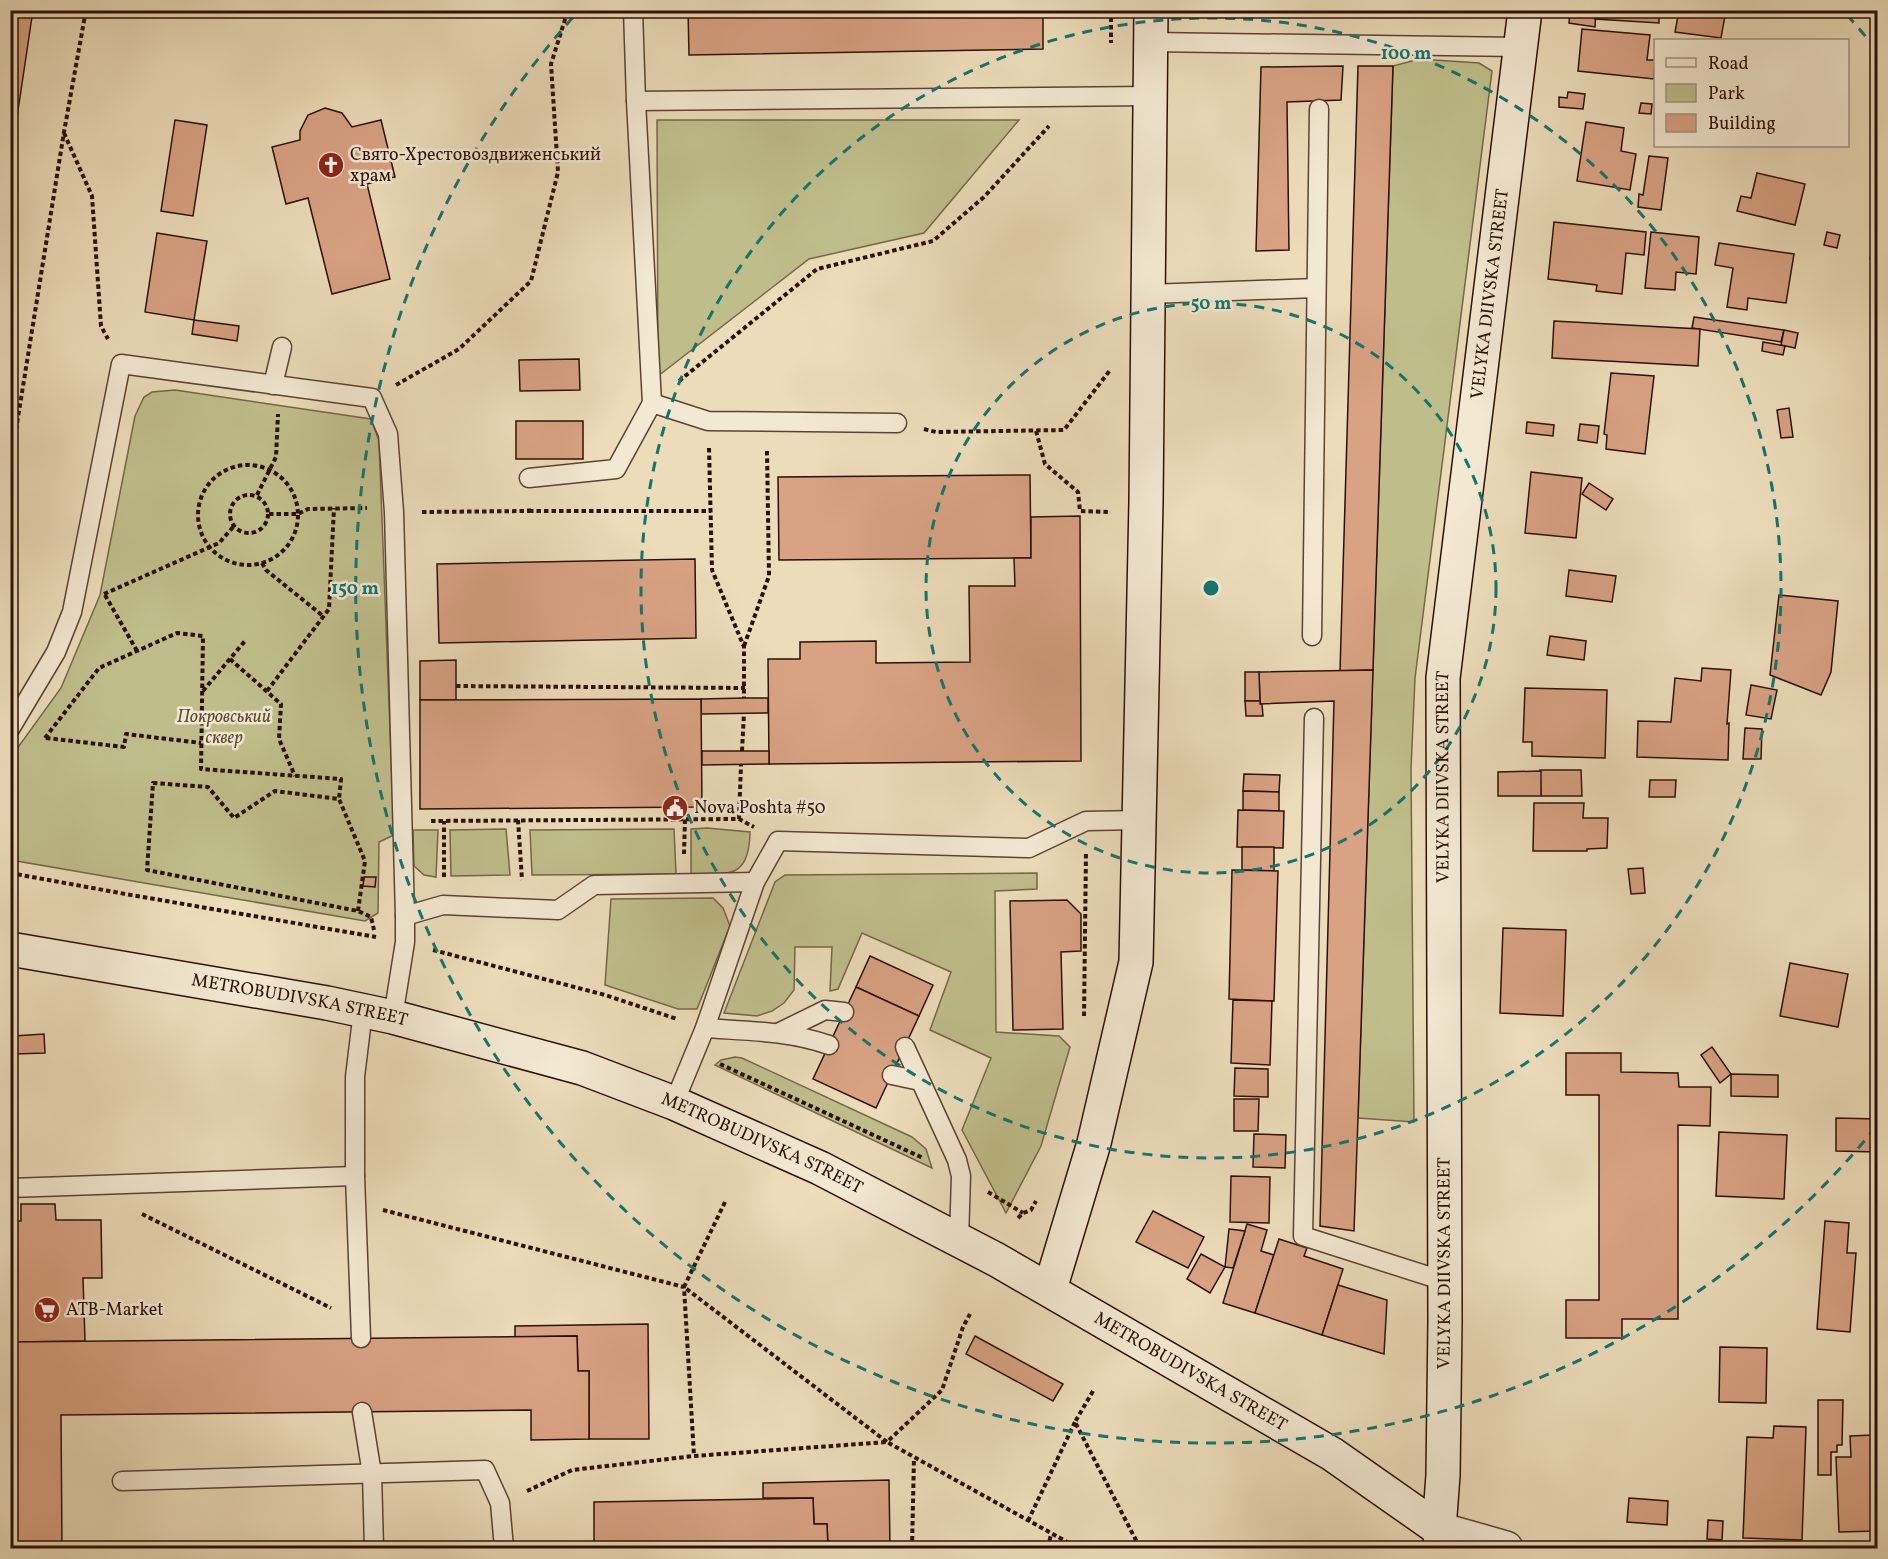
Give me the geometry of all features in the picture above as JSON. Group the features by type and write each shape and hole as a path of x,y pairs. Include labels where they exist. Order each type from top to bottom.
{"main road":[{"name":"VELYKA DIIVSKA STREET","path":"1441,1539 1444,1281 1443,678 1525,10"},
{"path":"1050,1289 1094,1143 1136,962 1149,294 1151,26"},
{"name":"METROBUDIVSKA STREET","path":"10,949 378,1014 582,1068 674,1103 820,1168 959,1239 1050,1289 1332,1454 1441,1539 1506,1548"}],"lane":[{"path":"529,478 616,469 652,403 633,10"},
{"path":"1151,26 1519,46"},
{"path":"636,100 1151,96"},
{"path":"1312,636 1319,109"},
{"path":"1149,294 1316,288"},
{"path":"273,385 282,347"},
{"path":"10,729 56,652 72,612 121,364 372,398 388,434 394,512 405,942 355,1077 355,1176 360,1330"},
{"path":"652,403 708,421 897,423"},
{"path":"1314,718 1303,1236 1444,1281"},
{"path":"674,1103 705,1028 755,882 778,841 1029,848 1086,821 1140,820"},
{"path":"405,916 443,905 558,910 594,885 755,882"},
{"path":"778,1033 825,1010 844,1012"},
{"path":"705,1028 778,1033 812,1039 829,1045"},
{"path":"905,1047 957,1160 961,1176 959,1239"},
{"path":"892,1075 920,1081"},
{"path":"10,1188 355,1176"},
{"path":"362,1412 372,1474 374,1548"},
{"path":"122,1481 485,1470 500,1503 504,1548"}],"path":[{"path":"10,467 86,10"},
{"path":"372,398 459,349 531,282 558,172 550,64 568,10"},
{"path":"652,403 817,269 933,241 984,197 1076,96"},
{"path":"64,132 92,196 101,326 121,364"},
{"path":"897,423 936,432 1064,430 1112,368"},
{"path":"257,495 276,457 278,413"},
{"path":"708,421 712,570 744,647"},
{"path":"744,698 744,647 769,576 766,422"},
{"path":"1036,430 1045,464 1078,492 1080,511 1120,513"},
{"path":"253,465 270,470 282,477 291,488 298,514 296,530 288,545 277,556 262,563 248,565 234,563 210,547 201,532 198,516 201,499 209,484 221,473 237,466 253,465"},
{"path":"529,478 529,511"},
{"path":"247,494 257,495 267,506 269,514 260,530 251,533 242,532 234,526 230,516 231,506 237,498 247,494"},
{"path":"267,691 329,609 334,508"},
{"path":"269,514 298,514 308,509 334,508 381,508 394,512 711,511"},
{"path":"72,612 100,595 219,543 234,526"},
{"path":"262,563 266,570 323,616"},
{"path":"105,594 136,651"},
{"path":"201,743 126,734 124,747 45,738 99,668 177,633 203,636 201,769 341,779 339,799 365,861 358,911"},
{"path":"202,692 245,641"},
{"path":"230,659 281,704 279,739 295,776"},
{"path":"456,686 745,688"},
{"path":"742,751 744,713"},
{"path":"740,819 741,764"},
{"path":"339,799 275,791 234,818 208,787 153,783 147,870 358,911 372,917 375,937"},
{"path":"684,883 685,819"},
{"path":"402,822 740,819 778,841"},
{"path":"518,820 523,909"},
{"path":"443,905 444,821"},
{"path":"1084,1019 1086,821"},
{"path":"10,873 405,942 605,995 705,1028"},
{"path":"695,1052 961,1176 1023,1213"},
{"path":"86,1185 360,1330"},
{"path":"1018,1218 1031,1210 1037,1198"},
{"path":"694,1456 684,1287 725,1202"},
{"path":"356,1203 684,1287 887,1442 1078,1548"},
{"path":"500,1503 572,1470 694,1456 887,1442 942,1390 963,1327 970,1314"},
{"path":"1028,1521 1075,1422 1093,1391"},
{"path":"1075,1422 1140,1548"},
{"path":"912,1548 914,1458"},
{"path":"1048,1548 1051,1534"}],"green space":[{"path":"1419,59 1479,63 1492,71 1415,678 1411,769 1414,1122 1358,1118 1393,66"},
{"path":"657,120 1019,120 924,233 809,259 658,376"},
{"name":"Покровський сквер","path":"175,390 371,419 379,441 394,835 379,842 378,913 365,921 11,860 11,757 61,688 100,595 135,416 144,397 152,392"},
{"path":"707,828 750,832 746,858 735,871 691,874 691,829"},
{"path":"506,829 510,875 451,876 450,830"},
{"path":"674,829 676,874 532,875 530,830"},
{"path":"413,830 438,830 436,877 424,875 414,866"},
{"path":"1037,873 1037,889 995,891 996,1032 1059,1036 1070,1047 1041,1146 1006,1213 962,1130 991,1058 930,1030 951,972 862,933 838,989 830,991 832,947 795,947 794,990 784,1003 772,1011 757,1016 724,1013 775,882 785,875"},
{"path":"713,898 723,908 730,926 697,1009 678,1009 605,985 611,899"},
{"path":"742,1058 912,1137 926,1149 932,1168 715,1065 721,1060"}],"building":[{"path":"10,10 33,10 10,164"},
{"path":"688,10 1043,10 1043,49 689,55"},
{"path":"1570,10 1596,10 1595,27 1569,23"},
{"path":"1596,10 1668,10 1668,13 1659,12 1659,23 1595,19"},
{"path":"1679,10 1725,16 1721,38 1675,32"},
{"path":"1582,29 1650,35 1647,60 1654,60 1654,79 1578,71"},
{"path":"1343,66 1341,100 1287,102 1289,250 1256,251 1261,67"},
{"path":"1358,66 1393,66 1373,670 1340,671"},
{"path":"1568,92 1585,94 1583,109 1559,107 1559,97 1567,98"},
{"path":"1641,103 1652,104 1651,114 1639,113"},
{"path":"325,108 342,113 352,127 381,120 395,177 367,184 390,279 332,294 308,198 286,204 272,147 300,140 300,131 308,115"},
{"path":"175,120 207,125 193,216 161,211"},
{"path":"1586,122 1624,128 1621,151 1636,154 1630,190 1577,181"},
{"path":"1649,156 1668,158 1661,210 1638,207 1639,194 1643,195"},
{"path":"1757,173 1805,184 1795,225 1737,211 1741,196 1751,198"},
{"path":"1554,222 1646,232 1644,255 1626,253 1622,294 1596,291 1597,285 1548,279"},
{"path":"1651,232 1699,237 1696,274 1676,272 1675,290 1645,288"},
{"path":"1827,232 1840,235 1837,248 1824,245"},
{"path":"157,233 207,241 194,320 145,312"},
{"path":"1875,235 1878,235 1878,261 1870,259"},
{"path":"1719,243 1794,254 1786,303 1748,298 1747,310 1727,307 1733,268 1715,265"},
{"path":"1694,317 1784,330 1781,342 1692,328"},
{"path":"194,320 239,326 237,341 192,334"},
{"path":"1554,321 1700,329 1698,366 1552,358"},
{"path":"1784,330 1798,333 1795,348 1781,345"},
{"path":"1763,342 1785,346 1783,355 1762,351"},
{"path":"579,359 580,390 520,391 519,360"},
{"path":"1611,373 1654,376 1645,454 1606,449 1607,435 1604,434"},
{"path":"1789,408 1793,437 1781,438 1777,410"},
{"path":"516,421 583,421 583,459 516,459"},
{"path":"1527,422 1554,425 1553,436 1526,433"},
{"path":"1580,424 1599,426 1597,443 1578,440"},
{"path":"1531,472 1582,478 1576,538 1525,533"},
{"path":"1030,475 1031,558 779,560 778,477"},
{"path":"1589,483 1613,499 1606,510 1582,494"},
{"path":"1080,516 1081,761 769,764 768,659 800,659 800,642 876,641 876,663 970,662 969,586 1015,586 1014,558 1031,558 1031,517"},
{"path":"695,559 696,638 439,643 437,564"},
{"path":"1569,570 1616,576 1612,602 1566,596"},
{"path":"1779,595 1838,601 1831,672 1821,695 1770,675"},
{"path":"1550,636 1586,641 1584,660 1547,655"},
{"path":"456,660 456,700 420,700 420,661"},
{"path":"1702,668 1731,670 1727,724 1729,723 1728,760 1637,757 1638,721 1671,722 1675,678 1701,681"},
{"path":"1373,670 1354,1231 1320,1226 1334,701 1260,704 1259,672"},
{"path":"1245,672 1259,672 1260,701 1245,701"},
{"path":"1751,685 1777,690 1771,719 1746,715"},
{"path":"1525,688 1607,690 1605,758 1532,756 1532,742 1523,742"},
{"path":"768,698 768,713 701,714 701,699"},
{"path":"701,699 702,807 420,809 420,700"},
{"path":"1245,701 1260,701 1263,716 1246,716"},
{"path":"1745,728 1762,729 1761,759 1743,759"},
{"path":"702,751 769,751 769,764 702,765"},
{"path":"1540,770 1581,770 1582,796 1541,796"},
{"path":"1541,771 1541,796 1498,796 1498,772"},
{"path":"1244,774 1280,775 1279,792 1243,791"},
{"path":"1650,780 1676,780 1675,797 1649,797"},
{"path":"1243,791 1279,792 1279,811 1243,810"},
{"path":"1534,803 1584,803 1583,818 1608,818 1607,848 1587,849 1587,851 1533,851"},
{"path":"1238,810 1284,811 1283,848 1237,847"},
{"path":"1242,847 1274,847 1274,871 1242,870"},
{"path":"1643,868 1645,893 1631,894 1628,869"},
{"path":"1232,870 1278,871 1274,1001 1229,999"},
{"path":"364,877 376,877 375,887 363,886"},
{"path":"1067,900 1081,914 1081,951 1061,952 1063,1029 1013,1030 1010,901"},
{"path":"1503,928 1566,930 1563,1016 1500,1013"},
{"path":"870,956 933,985 919,1016 856,987"},
{"path":"1790,963 1848,974 1838,1027 1780,1016"},
{"path":"856,987 919,1016 876,1108 813,1079"},
{"path":"1233,1000 1272,1001 1270,1065 1231,1063"},
{"path":"10,1030 14,1030 15,1054 10,1055"},
{"path":"44,1034 45,1053 15,1054 14,1036"},
{"path":"1712,1047 1731,1074 1720,1083 1701,1055"},
{"path":"1566,1053 1621,1053 1621,1072 1678,1073 1679,1087 1711,1087 1710,1126 1678,1125 1678,1319 1622,1319 1622,1338 1566,1338 1566,1300 1599,1300 1599,1095 1566,1095"},
{"path":"1235,1068 1268,1069 1268,1097 1234,1096"},
{"path":"1731,1074 1778,1075 1778,1097 1731,1096"},
{"path":"1234,1099 1259,1099 1258,1131 1234,1131"},
{"path":"1836,1118 1878,1119 1878,1152 1836,1151"},
{"path":"1719,1132 1787,1135 1784,1199 1716,1196"},
{"path":"1254,1134 1286,1135 1285,1168 1253,1167"},
{"path":"1231,1176 1270,1177 1269,1223 1230,1222"},
{"name":"ATB-Market","path":"21,1204 55,1204 56,1220 101,1220 102,1278 83,1278 85,1341 12,1342 13,1359 10,1359 10,1221 21,1221"},
{"path":"1153,1211 1204,1237 1188,1268 1136,1242"},
{"path":"1825,1221 1849,1223 1847,1253 1856,1253 1850,1332 1817,1329"},
{"path":"1247,1224 1267,1230 1261,1251 1274,1255 1255,1313 1223,1303"},
{"path":"1229,1229 1245,1231 1233,1268 1225,1267"},
{"path":"1279,1239 1307,1248 1304,1256 1343,1269 1322,1335 1255,1313"},
{"path":"1201,1254 1225,1267 1210,1293 1187,1279"},
{"path":"1338,1285 1387,1300 1384,1354 1322,1335"},
{"path":"648,1324 649,1439 589,1439 589,1371 578,1371 577,1336 515,1337 515,1326"},
{"path":"577,1336 578,1371 589,1371 589,1439 531,1440 531,1410 61,1415 62,1548 10,1548 10,1359 13,1359 12,1342"},
{"path":"975,1336 1063,1384 1053,1401 966,1354"},
{"path":"1720,1347 1767,1348 1766,1403 1719,1402"},
{"path":"1818,1400 1843,1400 1842,1445 1837,1445 1837,1452 1831,1452 1831,1475 1818,1475"},
{"path":"1774,1426 1806,1427 1802,1540 1743,1538 1747,1437 1773,1438"},
{"path":"1874,1435 1875,1459 1878,1459 1878,1531 1839,1532 1836,1457 1851,1457 1850,1436"},
{"path":"889,1480 890,1548 828,1548 827,1524 814,1524 813,1498 763,1498 763,1483"},
{"path":"813,1498 814,1524 827,1524 828,1548 594,1548 594,1502"},
{"path":"1629,1498 1668,1501 1667,1525 1627,1522"},
{"path":"1708,1520 1723,1521 1722,1540 1707,1539"}],"place":[{"name":"Свято-Хрестовоздвиженський храм","path":"331,165"},
{"name":"Nova Poshta #50","path":"675,808"},
{"name":"ATB-Market","path":"47,1310"}]}
